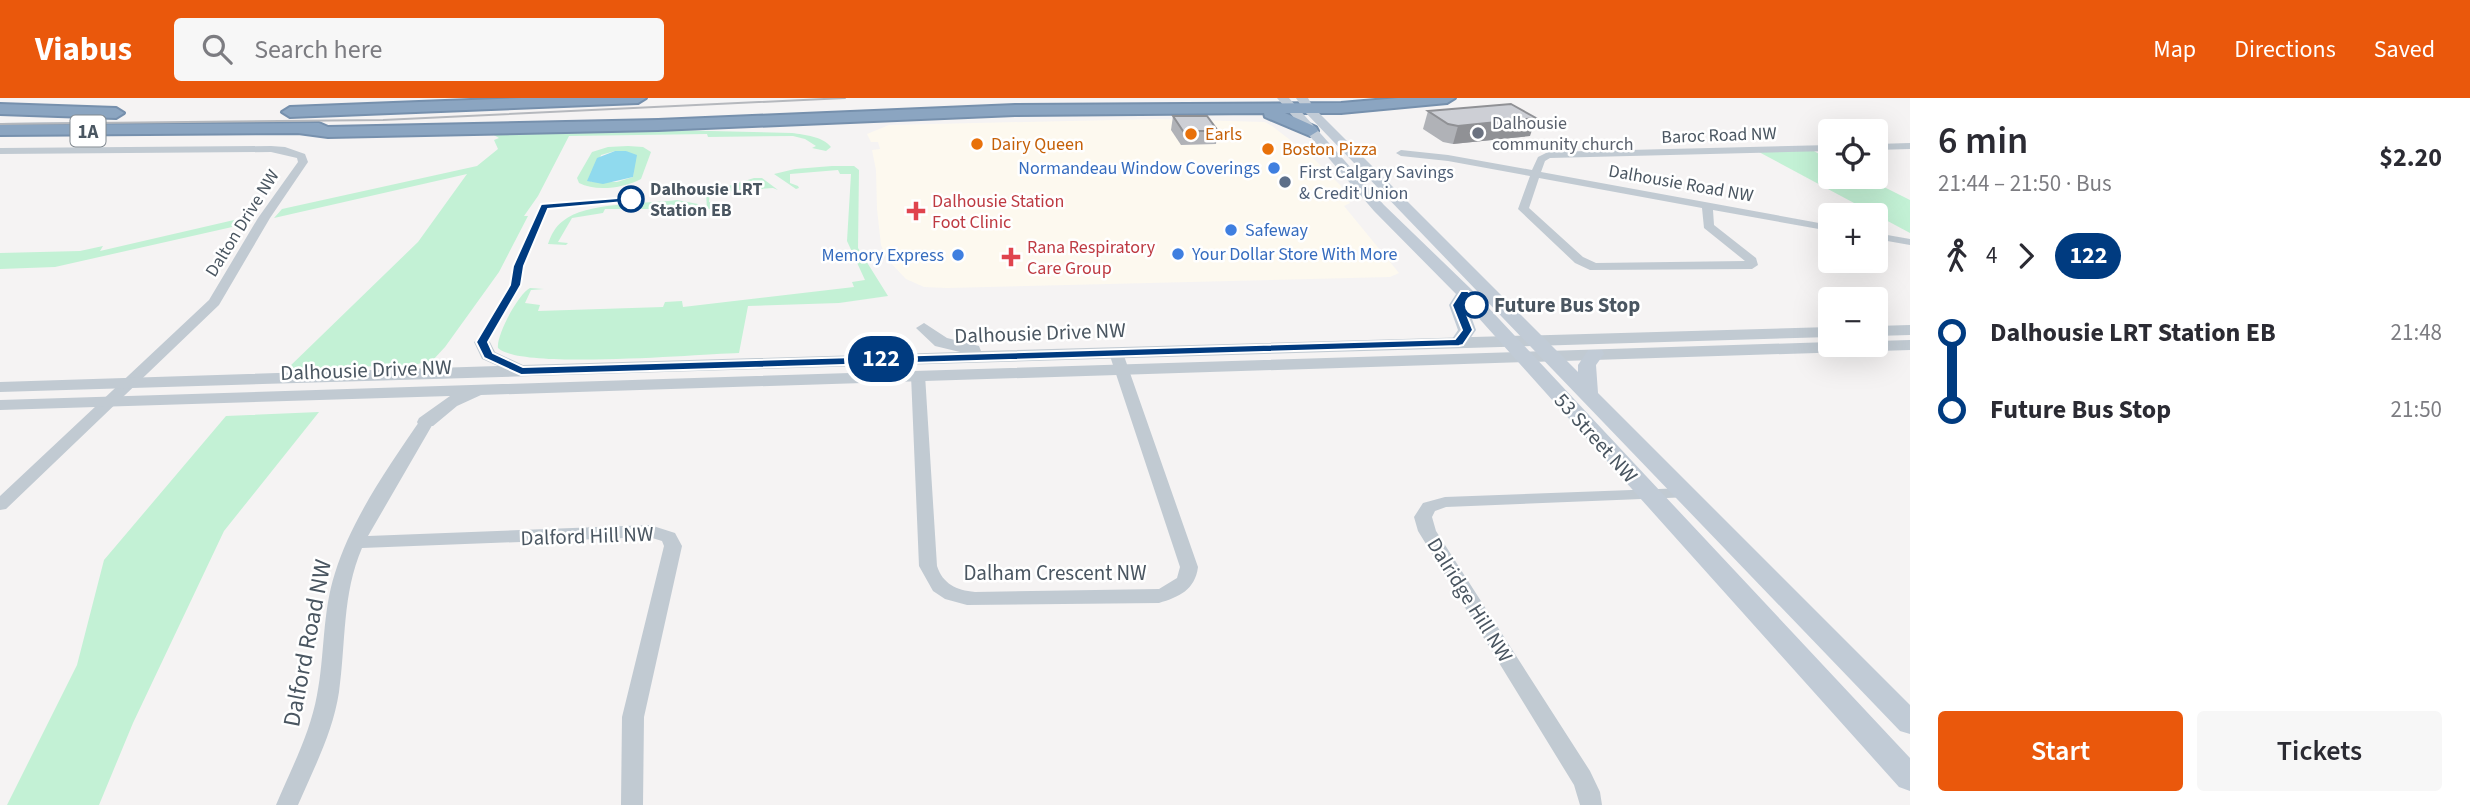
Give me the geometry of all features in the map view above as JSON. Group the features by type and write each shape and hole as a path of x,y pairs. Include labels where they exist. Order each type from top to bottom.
{"highway":[{"name":"1A","path":"0,111 116,113 381,109 639,98"},
{"name":"1A","path":"0,130 302,129 954,98"},
{"path":"1170,111 1295,102 1340,108 1447,98"},
{"path":"1326,127 1331,113 1340,108"},
{"path":"302,129 328,132 658,125 1006,110 1273,115 1288,119 1310,131"}],"main road":[{"name":"53 Street NW","path":"1295,102 1326,127 1522,345 1646,494 1910,778"},
{"name":"53 Street NW","path":"1295,102 1310,131 1379,208 1522,345 1549,355 1910,723"},
{"path":"1459,342 1467,330 1458,305 1465,293"},
{"path":"1589,396 1587,365 1595,354"}],"street":[{"path":"1888,147 1910,146"},
{"name":"Baroc Road NW","path":"1535,174 1541,159 1552,155 1818,148"},
{"name":"Dalton Drive NW","path":"0,151 271,149 285,150 302,156 303,162 264,218 214,302 0,505"},
{"name":"Dalhousie Road NW","path":"1401,153 1436,156 1818,226"},
{"path":"1535,174 1523,209 1579,260 1594,267 1752,265 1750,258 1708,226 1707,205"},
{"path":"1888,238 1910,242"},
{"path":"924,328 941,342 1008,356"},
{"path":"1888,331 1910,330"},
{"name":"Dalhousie Drive NW","path":"0,387 1008,356 1118,361 1818,333"},
{"path":"482,342 492,358 521,371"},
{"name":"Dalhousie Drive NW","path":"0,405 918,375 1459,342 1522,345"},
{"path":"1549,355 1910,345"},
{"name":"Dalham Crescent NW","path":"918,375 928,566 937,585 960,598 975,599 1160,596 1181,587 1188,577 1189,567 1118,361"},
{"path":"426,422 450,402 494,388"},
{"path":"400,391 421,404 425,410 426,422"},
{"name":"Dalford Road NW","path":"287,805 314,742 327,697 336,606 345,570 356,542 426,422"},
{"name":"Dalridge Hill NW","path":"1591,805 1589,792 1582,778 1427,531 1423,517 1435,503 1445,502 1685,493"},
{"name":"Dalford Hill NW","path":"356,542 650,531 669,537 673,546 634,717 632,805"}],"shaded area":[{"path":"1157,119 1265,122 1272,126 1311,156 1341,186 1350,203 1344,206 1399,273 1390,277 947,288 924,287 906,279 887,259 881,245 872,150 880,149 878,142 871,142 867,134 889,125"}],"green space":[{"path":"625,129 792,133 818,138 831,147 826,151 812,148 816,146 793,136 569,136 538,196 524,216 528,216 499,272 433,360 414,365 287,369 418,242 467,174 274,218 282,209 477,166 498,149 494,140 499,138 492,134 493,131"},
{"path":"608,147 643,147 651,152 641,179 610,188 579,183 577,178 592,152","holes":["626,151 634,168 633,177 617,182 591,182 601,155"]},
{"path":"1812,150 1818,153 1818,184 1757,151"},
{"path":"832,166 854,166 859,170 858,248 888,296 839,303 748,306 739,353 574,360 513,355 498,348 509,315 525,291 530,288 544,289 531,290 525,303 540,305 538,311 663,307 665,302 682,301 683,307 854,287 852,282 865,280 847,241 851,174 840,174 838,170 790,174 790,183 798,186 796,189 774,174"},
{"path":"762,178 778,190 773,188 710,193 709,202 713,203 714,209 707,209 706,193"},
{"path":"1828,189 1888,189 1910,200 1910,233 1888,221 1888,203 1854,203"},
{"path":"677,200 698,204 702,209 605,209 603,213 572,218 558,242 568,243 566,245 548,244 560,223 586,210"},
{"path":"247,217 241,225 55,267 0,269 0,253 80,251 103,246 100,251"},
{"path":"319,412 224,531 133,723 99,805 7,805 77,665 104,560 226,416"}],"water":[{"path":"615,151 637,155 633,177 603,184 587,181 597,158"}],"building":[{"path":"1511,104 1536,118 1458,126 1448,124 1428,111"},
{"path":"1173,116 1207,116 1218,131 1183,131"}],"tram line":[{"path":"0,124 383,120 845,98"}],"bus line":[{"name":"122","path":"631,199 545,206 519,266 516,285 482,342 488,355 521,371 1459,342 1467,330 1458,305 1465,293 1475,305"}],"place":[{"name":"Dalhousie community church","path":"1478,133"},
{"name":"Earls","path":"1191,134"},
{"name":"Dairy Queen","path":"977,144"},
{"name":"Boston Pizza","path":"1268,149"},
{"name":"Normandeau Window Coverings","path":"1274,168"},
{"name":"First Calgary Savings & Credit Union","path":"1285,182"},
{"name":"Dalhousie LRT Station EB","path":"631,199"},
{"name":"Dalhousie Station Foot Clinic","path":"916,211"},
{"name":"Safeway","path":"1231,230"},
{"name":"Your Dollar Store With More","path":"1178,254"},
{"name":"Memory Express","path":"958,255"},
{"name":"Rana Respiratory Care Group","path":"1011,257"},
{"name":"Future Bus Stop","path":"1475,305"}]}
